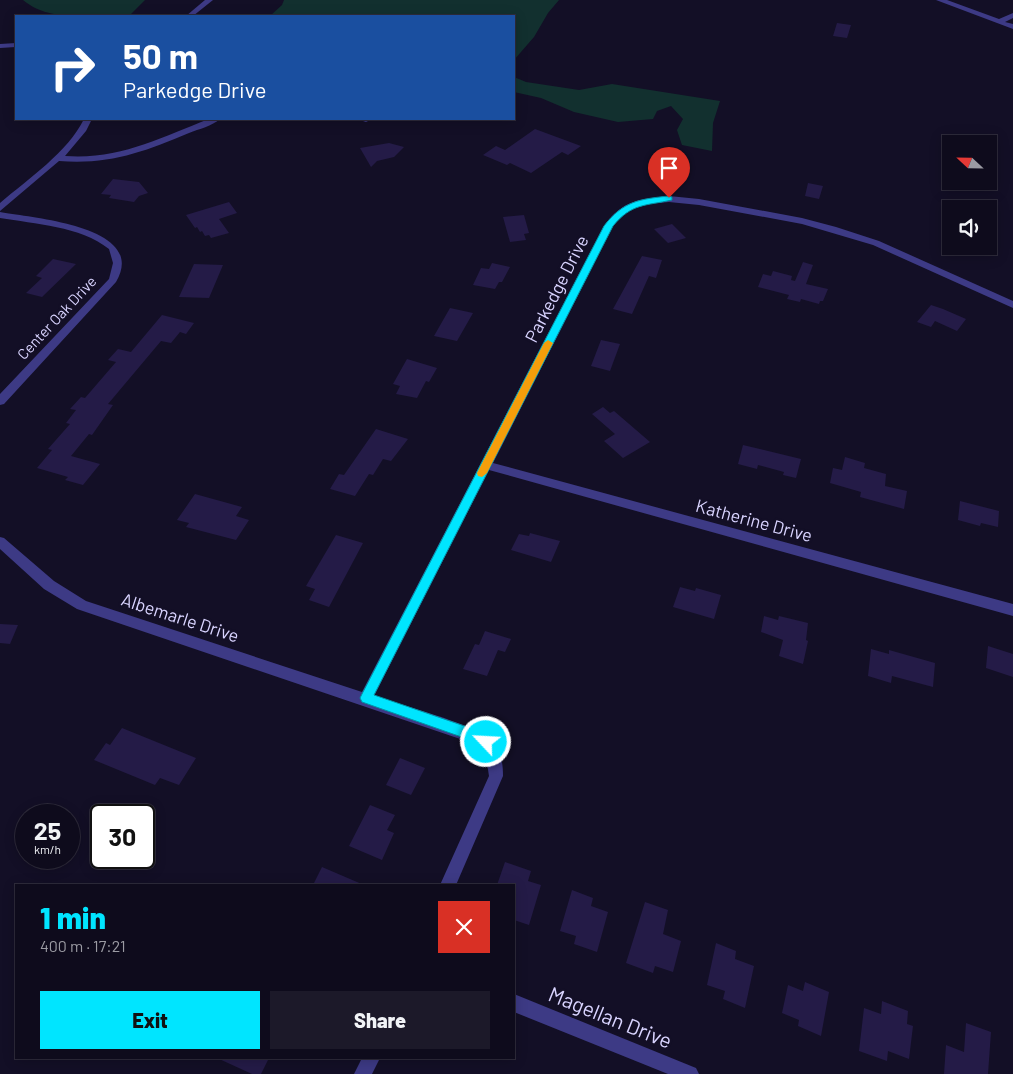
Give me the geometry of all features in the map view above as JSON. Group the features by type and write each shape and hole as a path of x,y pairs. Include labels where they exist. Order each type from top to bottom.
{"street":[{"path":"190,15 209,0"},
{"path":"940,0 1013,27"},
{"path":"999,22 1013,15"},
{"path":"0,46 15,45"},
{"path":"0,208 83,131 88,120"},
{"path":"56,158 85,160 123,156 214,120"},
{"name":"Parkedge Drive","path":"366,698 609,226 622,210 634,204 669,198 833,229 876,243 1013,305"},
{"name":"Center Oak Drive","path":"0,215 75,230 96,237 114,248 119,262 113,280 0,400"},
{"name":"Katherine Drive","path":"486,465 1013,610"},
{"name":"Albemarle Drive","path":"0,542 49,585 82,605 131,623 366,698 474,736 486,742 493,752 496,762 496,776 448,884"},
{"name":"Magellan Drive","path":"515,1003 690,1074"},
{"path":"363,1074 370,1059"}],"green space":[{"path":"23,0 145,0 130,15 60,15 34,7"},
{"path":"284,0 559,0 548,13 534,37 515,59 515,15 271,15 282,5"},
{"path":"515,77 526,82 579,90 612,84 720,101 713,123 712,151 682,145 677,130 683,119 671,106 657,111 653,119 618,122 574,112 541,98 515,92"}],"building":[{"path":"837,23 851,25 847,38 833,36"},
{"path":"535,129 581,146 568,155 562,152 531,173 510,163 507,165 483,155 496,146 505,150"},
{"path":"389,143 404,147 394,157 377,161 371,167 360,148"},
{"path":"113,179 139,182 148,193 139,196 134,202 109,198 111,195 101,194"},
{"path":"808,183 823,186 819,199 805,196"},
{"path":"229,202 237,213 219,219 229,233 211,238 209,235 205,236 197,227 195,228 186,215"},
{"path":"524,215 529,233 524,234 526,240 510,242 503,217"},
{"path":"672,224 686,238 668,243 654,229"},
{"path":"642,256 662,260 656,278 649,276 632,314 613,309"},
{"path":"53,259 76,264 42,297 26,293 42,278 36,276"},
{"path":"803,262 813,265 806,284 828,289 823,301 820,301 819,304 801,299 800,302 787,299 789,295 758,287 763,274 771,276 773,271 792,276 791,280 795,281"},
{"path":"492,263 510,267 502,282 499,282 495,289 473,285 481,268 489,269"},
{"path":"194,264 223,265 209,298 179,297"},
{"path":"931,305 966,319 957,331 935,321 931,327 917,322"},
{"path":"450,308 473,313 457,341 434,336"},
{"path":"162,315 194,323 186,334 180,332 171,343 161,341 108,404 113,405 92,435 89,434 71,456 100,464 83,485 65,480 68,477 37,468 52,450 48,449 70,424 66,423 76,410 70,409 81,397 85,398 116,362 108,360 118,349 131,352"},
{"path":"601,340 620,344 610,371 591,366"},
{"path":"407,359 437,368 429,382 426,381 417,398 396,394 400,386 393,384"},
{"path":"603,407 610,413 614,411 650,442 623,458 604,441 615,434 592,414"},
{"path":"376,429 408,439 391,461 383,459 373,475 369,474 355,496 330,489 339,474 344,475"},
{"path":"743,445 801,459 796,478 783,475 784,472 758,465 757,469 738,464"},
{"path":"845,457 865,463 864,468 886,474 885,486 907,491 904,509 860,497 861,492 830,483 833,468 842,470"},
{"path":"195,494 242,507 236,516 249,520 236,540 186,527 189,523 177,520"},
{"path":"960,501 999,511 998,527 981,523 980,526 958,520"},
{"path":"530,533 560,541 551,562 511,550 519,534 529,536"},
{"path":"336,535 363,543 329,607 309,600 315,589 306,586"},
{"path":"680,587 695,591 696,588 721,595 714,619 673,607"},
{"path":"764,616 778,620 779,616 808,623 806,640 808,641 803,664 779,656 783,640 761,632"},
{"path":"0,624 18,625 10,644 0,643"},
{"path":"485,631 511,639 505,652 498,650 487,676 463,669 475,644 479,645"},
{"path":"988,646 1013,654 1013,677 986,668"},
{"path":"871,649 889,654 889,650 935,663 933,687 892,676 891,683 868,676"},
{"path":"122,728 196,758 179,785 160,778 155,785 94,760 106,743 110,745"},
{"path":"400,758 425,768 411,795 386,785"},
{"path":"370,805 395,815 387,830 394,833 382,860 349,846"},
{"path":"505,862 531,871 528,881 541,885 529,925 515,920 515,884 497,884"},
{"path":"322,867 362,884 314,884"},
{"path":"572,890 593,898 591,906 608,912 597,952 574,944 576,936 560,931"},
{"path":"645,902 668,910 663,934 681,941 673,972 655,966 653,973 626,963"},
{"path":"716,943 736,951 735,959 754,966 745,1008 723,999 725,991 707,985"},
{"path":"805,982 829,992 821,1036 798,1026 799,1020 782,1013 788,985 803,991"},
{"path":"882,1001 908,1011 907,1024 913,1026 909,1059 888,1051 887,1061 859,1051 864,1008 881,1014"},
{"path":"966,1023 991,1032 988,1074 944,1074 946,1045 964,1052"},
{"path":"219,1059 268,1059 261,1074 252,1074"}],"slow traffic":[{"path":"482,473 548,343"}],"route":[{"path":"486,742 474,736 366,698 612,220 622,210 634,204 669,198"}]}
